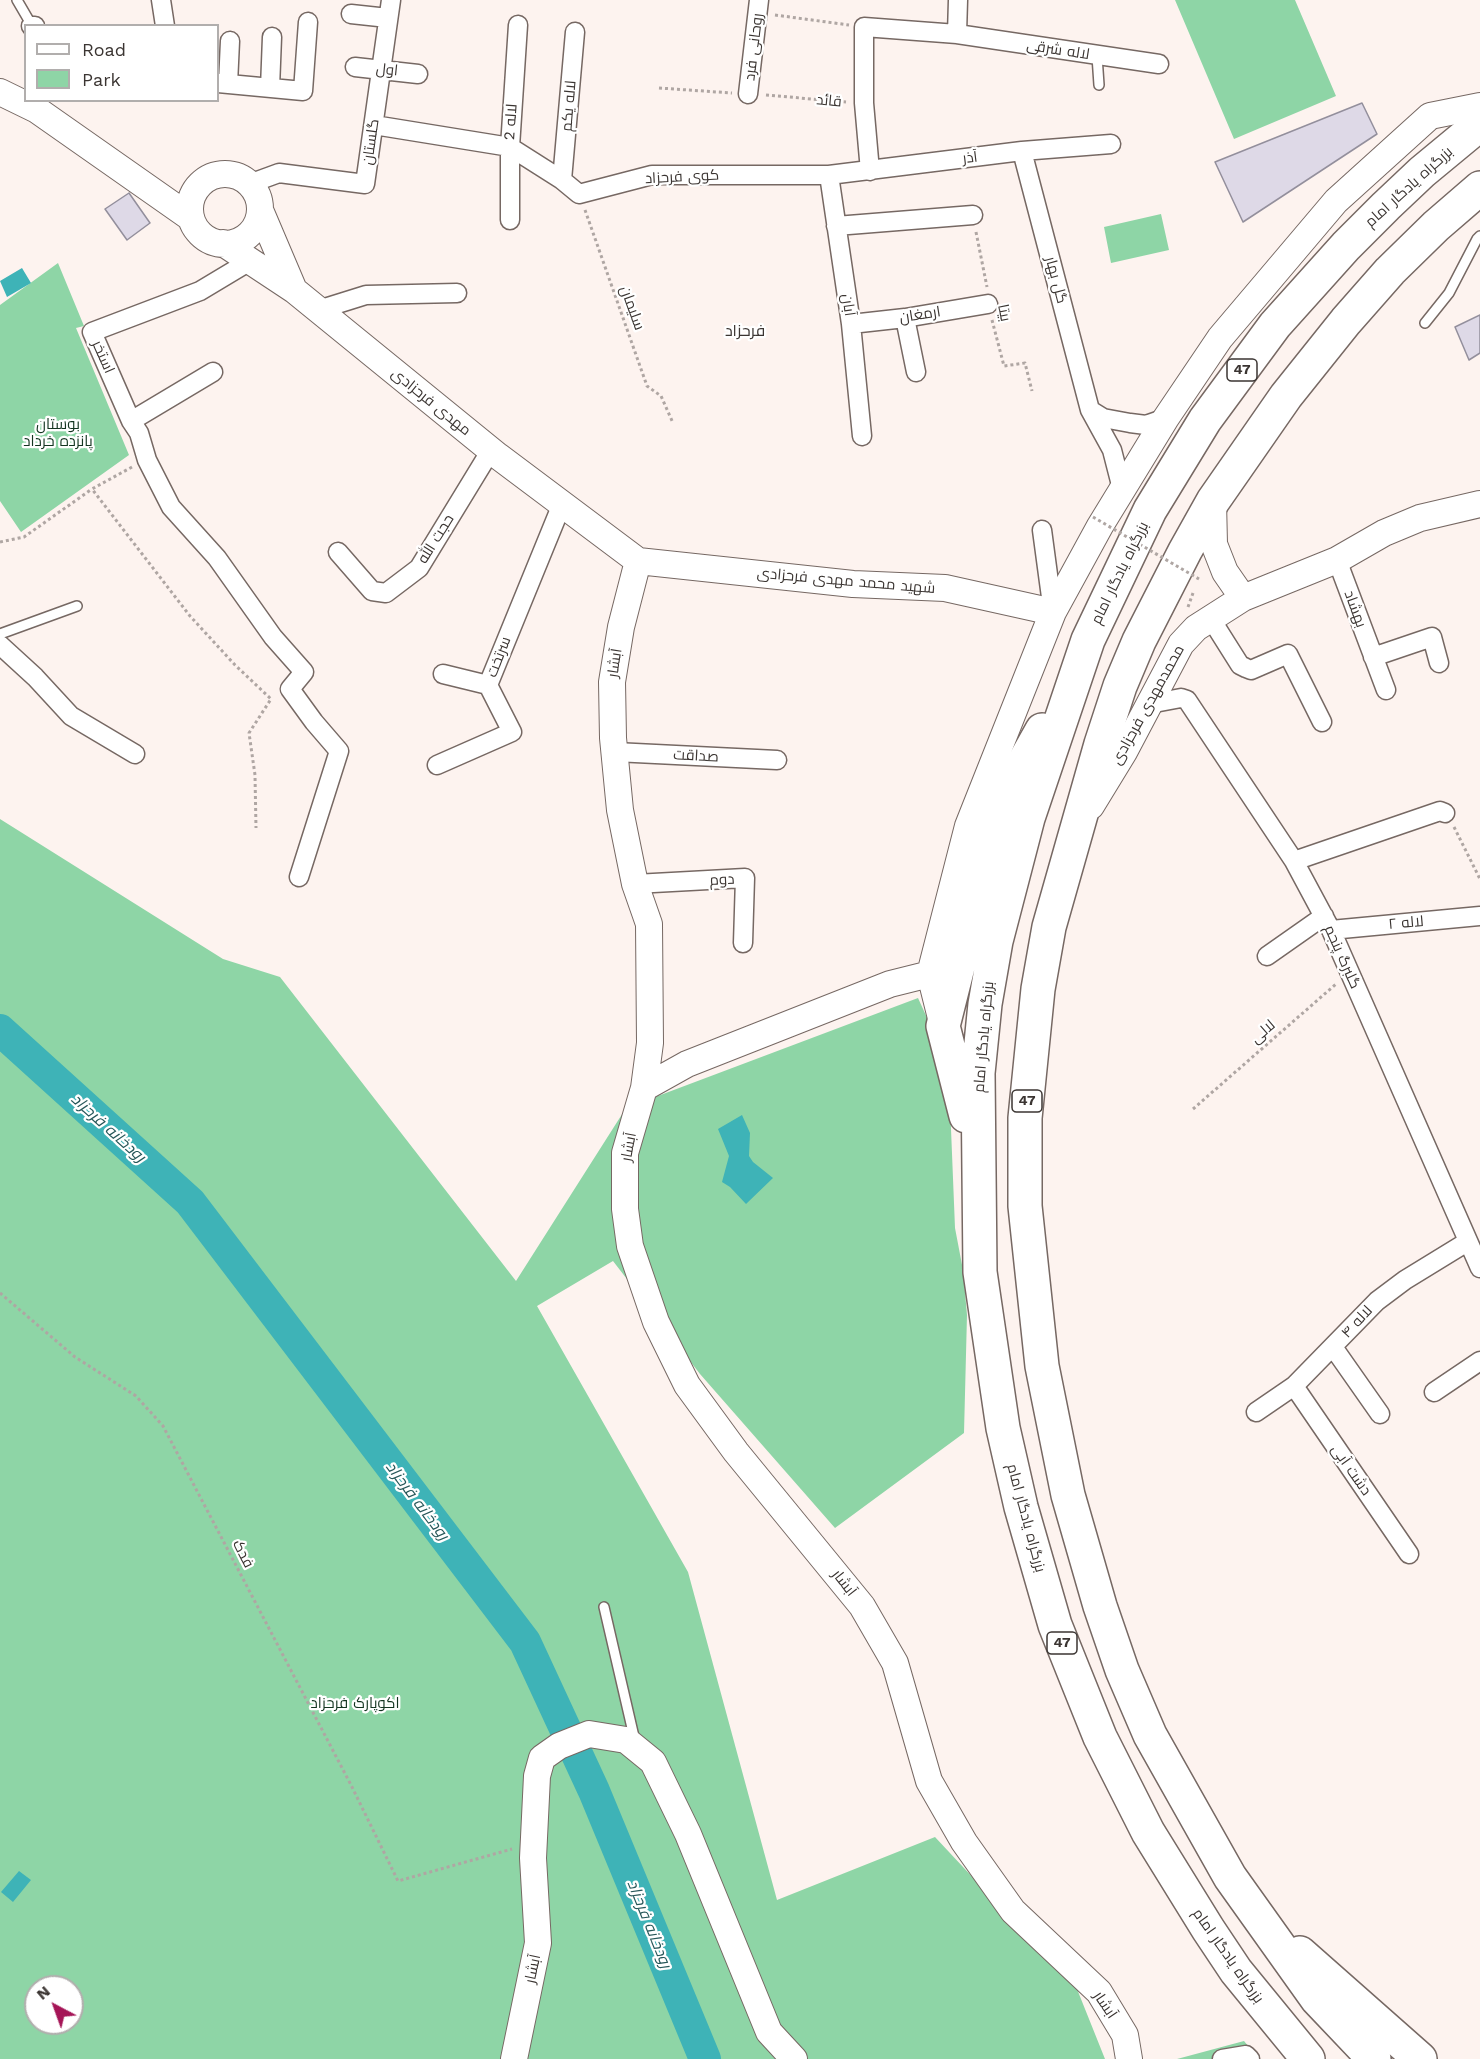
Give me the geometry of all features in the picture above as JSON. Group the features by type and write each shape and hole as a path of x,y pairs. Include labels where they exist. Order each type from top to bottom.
{"highway":[{"name":"بزرگراه یادگار امام","path":"1308,2059 1236,1971 1148,1832 1100,1737 1055,1626 1021,1507 1003,1428 980,1272 978,1073 985,1004 996,941 1028,818 1088,640 1150,510 1205,420 1275,325 1346,246 1386,206 1422,172 1480,124"},
{"name":"47","path":"1374,2059 1317,1999 1230,1877 1156,1745 1122,1670 1100,1606 1068,1495 1042,1366 1025,1206 1025,1118 1038,989 1049,927 1075,833 1101,744 1132,659 1180,560 1213,501 1286,396 1346,321 1436,226 1480,188"},
{"path":"979,1168 943,1026 994,825 1007,792 1078,669"},
{"path":"1256,1914 1420,2059"}],"street":[{"path":"161,0 165,24"},
{"name":"گلستان","path":"249,184 279,173 364,184 391,0"},
{"path":"864,27 957,34 958,0"},
{"name":"روحانی فرد","path":"748,94 758,7"},
{"path":"351,14 388,18"},
{"path":"230,41 223,83 303,91 308,22"},
{"name":"لاله 2","path":"510,220 510,147 518,25"},
{"name":"قائد","path":"864,27 864,104"},
{"name":"لاله یکم","path":"562,180 575,32"},
{"name":"لاله شرقی","path":"957,34 1159,64"},
{"path":"270,88 272,37"},
{"name":"اول","path":"355,67 418,74"},
{"path":"0,92 24,100"},
{"path":"864,104 870,171"},
{"path":"37,105 138,182 191,218"},
{"path":"943,1026 930,974 968,826 1053,612 1122,489 1220,338 1336,201 1430,116 1480,106"},
{"path":"374,125 510,147 562,180 579,194"},
{"name":"آذر","path":"829,175 1022,151 1111,144"},
{"name":"گل بهار","path":"1022,151 1090,410 1112,450 1122,489"},
{"path":"260,210 258,221 244,238 223,243 212,241 195,228 190,206 193,195 208,178 219,174 230,174 240,177 249,184 255,191 260,210 294,290"},
{"name":"کوی فرحزاد","path":"579,194 652,175 829,175"},
{"name":"آبان","path":"829,175 851,324 862,436"},
{"path":"138,182 200,185"},
{"path":"836,226 973,215"},
{"name":"مهدی فرحزادی","path":"223,243 294,290 491,450 638,561"},
{"name":"استخر","path":"131,421 92,332 200,291 250,261"},
{"path":"318,310 366,295 457,293"},
{"name":"ارمغان","path":"851,324 905,318 988,304"},
{"path":"905,318 916,372"},
{"path":"213,372 131,421 139,433 147,460 171,507 217,558 273,637 304,672 290,689 314,723 339,751 299,877"},
{"path":"1090,410 1103,418 1146,425 1166,418"},
{"name":"حجت الله","path":"338,552 372,591 386,592 419,568 491,450"},
{"path":"1213,501 1214,544 1226,572 1243,598"},
{"name":"سرتخت","path":"437,765 512,732 488,686 562,504"},
{"name":"محمدمهدی فرحزادی","path":"1075,833 1124,752 1181,644 1196,628 1243,598 1337,560 1384,533 1420,518 1480,504"},
{"path":"1042,530 1053,612"},
{"name":"بهشاد","path":"1337,560 1386,690"},
{"name":"شهید محمد مهدی فرحزادی","path":"638,561 853,584 945,588 1053,612"},
{"name":"آبشار","path":"638,561 621,627 612,682 620,810 634,884 649,924 650,1043 644,1088 626,1153 625,1209 630,1246 656,1322 687,1385 736,1452 862,1606 894,1663 929,1780 964,1842 1013,1911 1099,1992 1125,2035 1129,2059"},
{"path":"1211,619 1240,665 1246,668 1251,670 1287,654 1322,722"},
{"path":"1373,657 1432,638 1439,663"},
{"path":"0,645 35,677 71,716 135,754"},
{"path":"443,674 488,686"},
{"name":"گلبرگ پنجم","path":"1149,704 1181,698 1187,700 1294,861 1327,923 1480,1268"},
{"name":"صداقت","path":"615,752 777,760"},
{"path":"1294,861 1440,811 1445,813"},
{"name":"دوم","path":"634,884 745,879 744,943"},
{"name":"لاله ۲","path":"1327,923 1480,916"},
{"path":"1267,956 1327,923"},
{"path":"644,1088 687,1064 890,984 930,974"},
{"name":"لاله ۴","path":"1256,1412 1294,1386 1377,1301 1467,1242"},
{"path":"1333,1347 1380,1414"},
{"path":"1434,1392 1480,1361"},
{"name":"دشت آبی","path":"1294,1386 1409,1554"},
{"name":"آبشار","path":"514,2059 538,1943 534,1842 537,1776 542,1758 559,1746 589,1734 626,1740 653,1762 688,1834 768,2032 794,2059"},
{"path":"1222,2059 1246,2055 1250,2059"}],"lane":[{"path":"17,0 31,24"},
{"path":"1096,56 1098,85"},
{"path":"1425,323 1449,293 1480,236"},
{"path":"0,634 77,606"},
{"path":"604,1607 637,1749"},
{"path":"1375,2019 1434,2059"}],"path":[{"path":"758,7 864,27"},
{"name":"قائد","path":"659,88 864,104"},
{"name":"سلیمان","path":"579,194 647,386 661,396 673,423"},
{"name":"بیتا","path":"973,215 989,298 988,304 1004,366 1025,363 1032,391"},
{"path":"0,542 24,537 92,489 147,460"},
{"path":"92,489 190,616 271,699 249,733 255,776 256,828"},
{"path":"1093,517 1199,579"},
{"path":"1445,813 1480,879"},
{"name":"لالی","path":"1193,1109 1349,972"},
{"name":"فدک","path":"0,1293 75,1357 136,1396 163,1426 351,1785 398,1881 534,1842"}],"green space":[{"path":"1175,0 1295,0 1336,96 1234,139"},
{"path":"1161,214 1169,250 1111,263 1104,227"},
{"name":"بوستان پانزده خرداد","path":"58,263 84,326 76,328 129,455 21,532 0,501 0,305"},
{"name":"اکوپارک فرحزاد","path":"0,819 223,959 280,977 516,1281 626,1108 918,998 934,1033 950,1104 955,1228 963,1270 967,1315 964,1433 835,1528 700,1374 613,1261 537,1306 688,1572 777,1900 935,1837 1077,1989 1105,2059 0,2059"},
{"path":"1244,2041 1259,2059 1177,2059"}],"water":[{"path":"22,268 31,283 7,297 0,281"},
{"path":"742,1115 750,1133 749,1156 773,1178 746,1204 722,1182 729,1156 718,1129"},
{"path":"19,1871 31,1880 13,1902 1,1892"}],"building":[{"path":"1362,103 1377,134 1243,222 1215,162"},
{"path":"129,193 150,223 127,240 105,209"},
{"path":"1480,315 1480,353 1469,360 1455,327"}],"waterway":[{"name":"رودخانه فرحزاد","path":"0,1030 190,1202 525,1642 594,1791 705,2059"}],"district":[{"name":"فرحزاد","path":"745,331"}]}
